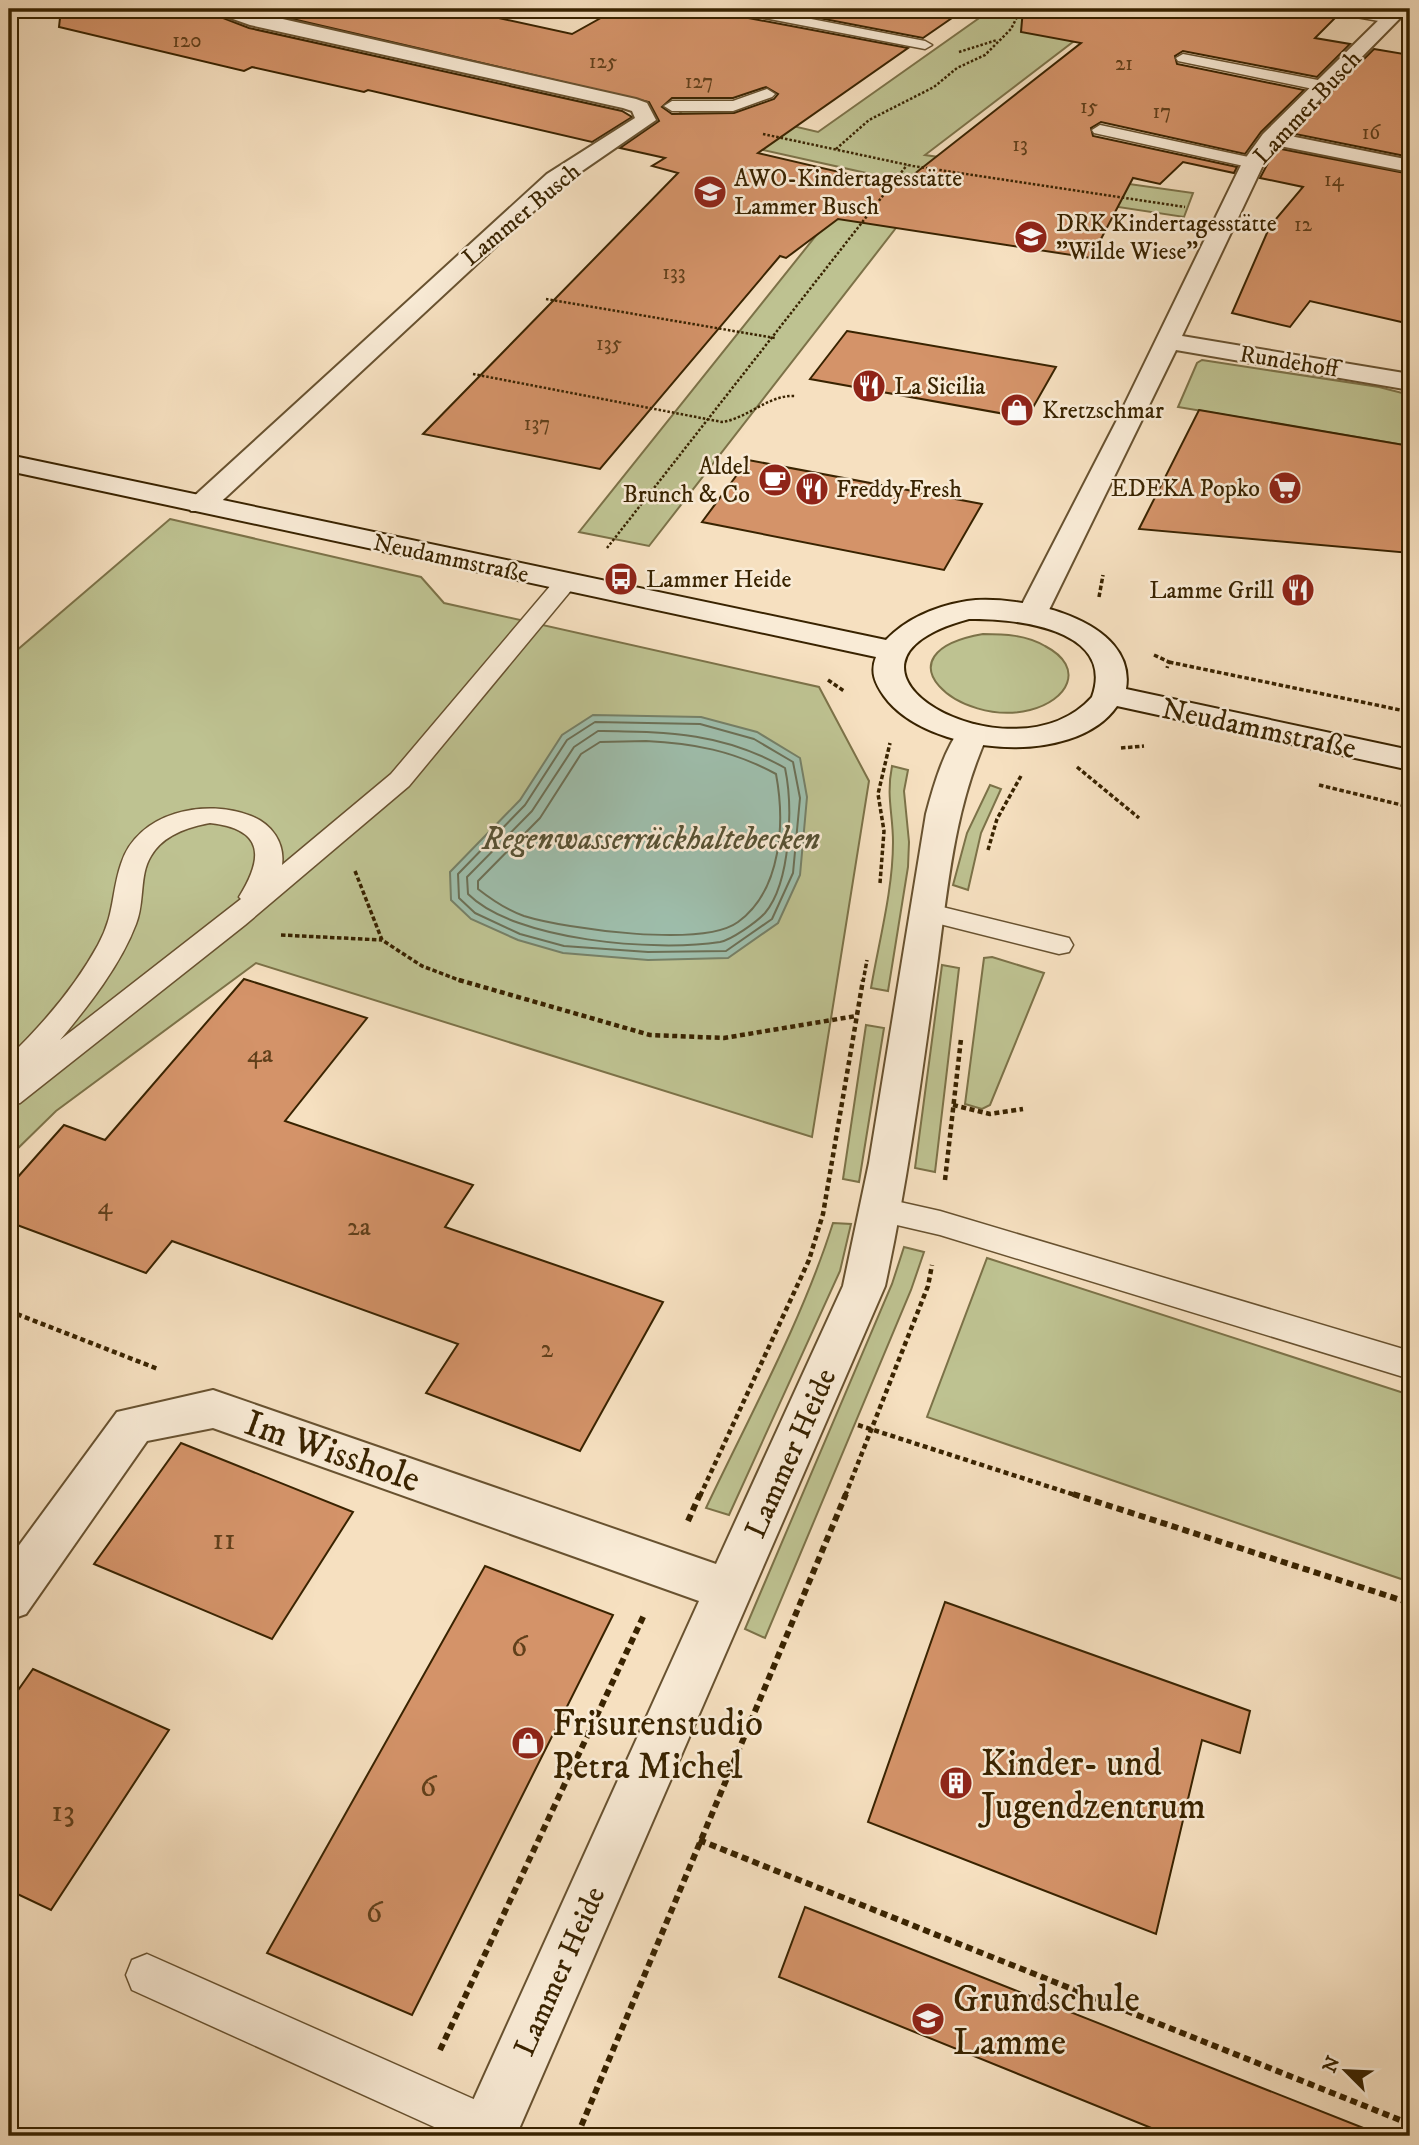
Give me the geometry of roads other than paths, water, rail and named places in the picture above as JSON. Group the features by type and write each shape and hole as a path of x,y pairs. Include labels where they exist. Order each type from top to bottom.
{"street":[{"name":"Lammer Busch","path":"201,505 555,179 646,120 640,107 629,103 250,19 222,9"},
{"name":"Lammer Busch","path":"1032,614 1168,341 1252,163 1270,138 1395,14"},
{"path":"1270,138 1410,166"},
{"name":"Rundehoff","path":"1168,341 1410,382"},
{"name":"Neudammstraße","path":"9,463 893,651"},
{"path":"988,609 1032,614 1068,626 1096,646 1110,667 1112,682 1108,695 1090,717 1059,731 1016,737 972,734 928,718 899,695 890,673 893,651 913,628 948,614 988,609"},
{"name":"Neudammstraße","path":"1108,695 1410,760"},
{"name":"Lammer Heide","path":"487,2133 863,1286 882,1210 937,835 958,761 972,734"},
{"name":"Im Wisshole","path":"9,1598 133,1425 212,1409 730,1590"}],"lane":[{"path":"738,9 925,45"},
{"path":"1334,9 1395,14"},
{"path":"1183,58 1322,86"},
{"path":"672,106 737,106 754,102 767,94"},
{"path":"1100,130 1252,163"},
{"path":"9,1095 171,966 235,919 400,780 565,583"},
{"path":"9,1075 39,1046 103,960 124,923 132,864 146,844 164,828 185,818 221,814 248,821 262,834 270,849 271,860 261,887 235,919"},
{"path":"926,912 1059,946"},
{"path":"882,1210 953,1227 1410,1365"},
{"path":"147,1975 418,2096 487,2133"}],"water":[{"name":"Regenwasserrückhaltebecken","path":"593,715 701,717 757,732 800,758 807,797 800,875 778,923 728,958 648,960 563,953 518,940 471,919 451,900 450,872 520,800 562,735"}],"place":[{"name":"AWO-Kindertagesstätte Lammer Busch","path":"710,192"},
{"name":"DRK Kindertagesstätte \"Wilde Wiese\"","path":"1031,237"},
{"name":"La Sicilia","path":"869,386"},
{"name":"Kretzschmar","path":"1017,410"},
{"name":"Aldel Brunch & Co","path":"775,480"},
{"name":"EDEKA Popko","path":"1285,488"},
{"name":"Freddy Fresh","path":"812,489"},
{"name":"Lammer Heide","path":"621,579"},
{"name":"Lamme Grill","path":"1298,590"},
{"name":"Frisurenstudio Petra Michel","path":"528,1743"},
{"name":"Kinder- und Jugendzentrum","path":"956,1783"},
{"name":"Grundschule Lamme","path":"928,2019"}]}
